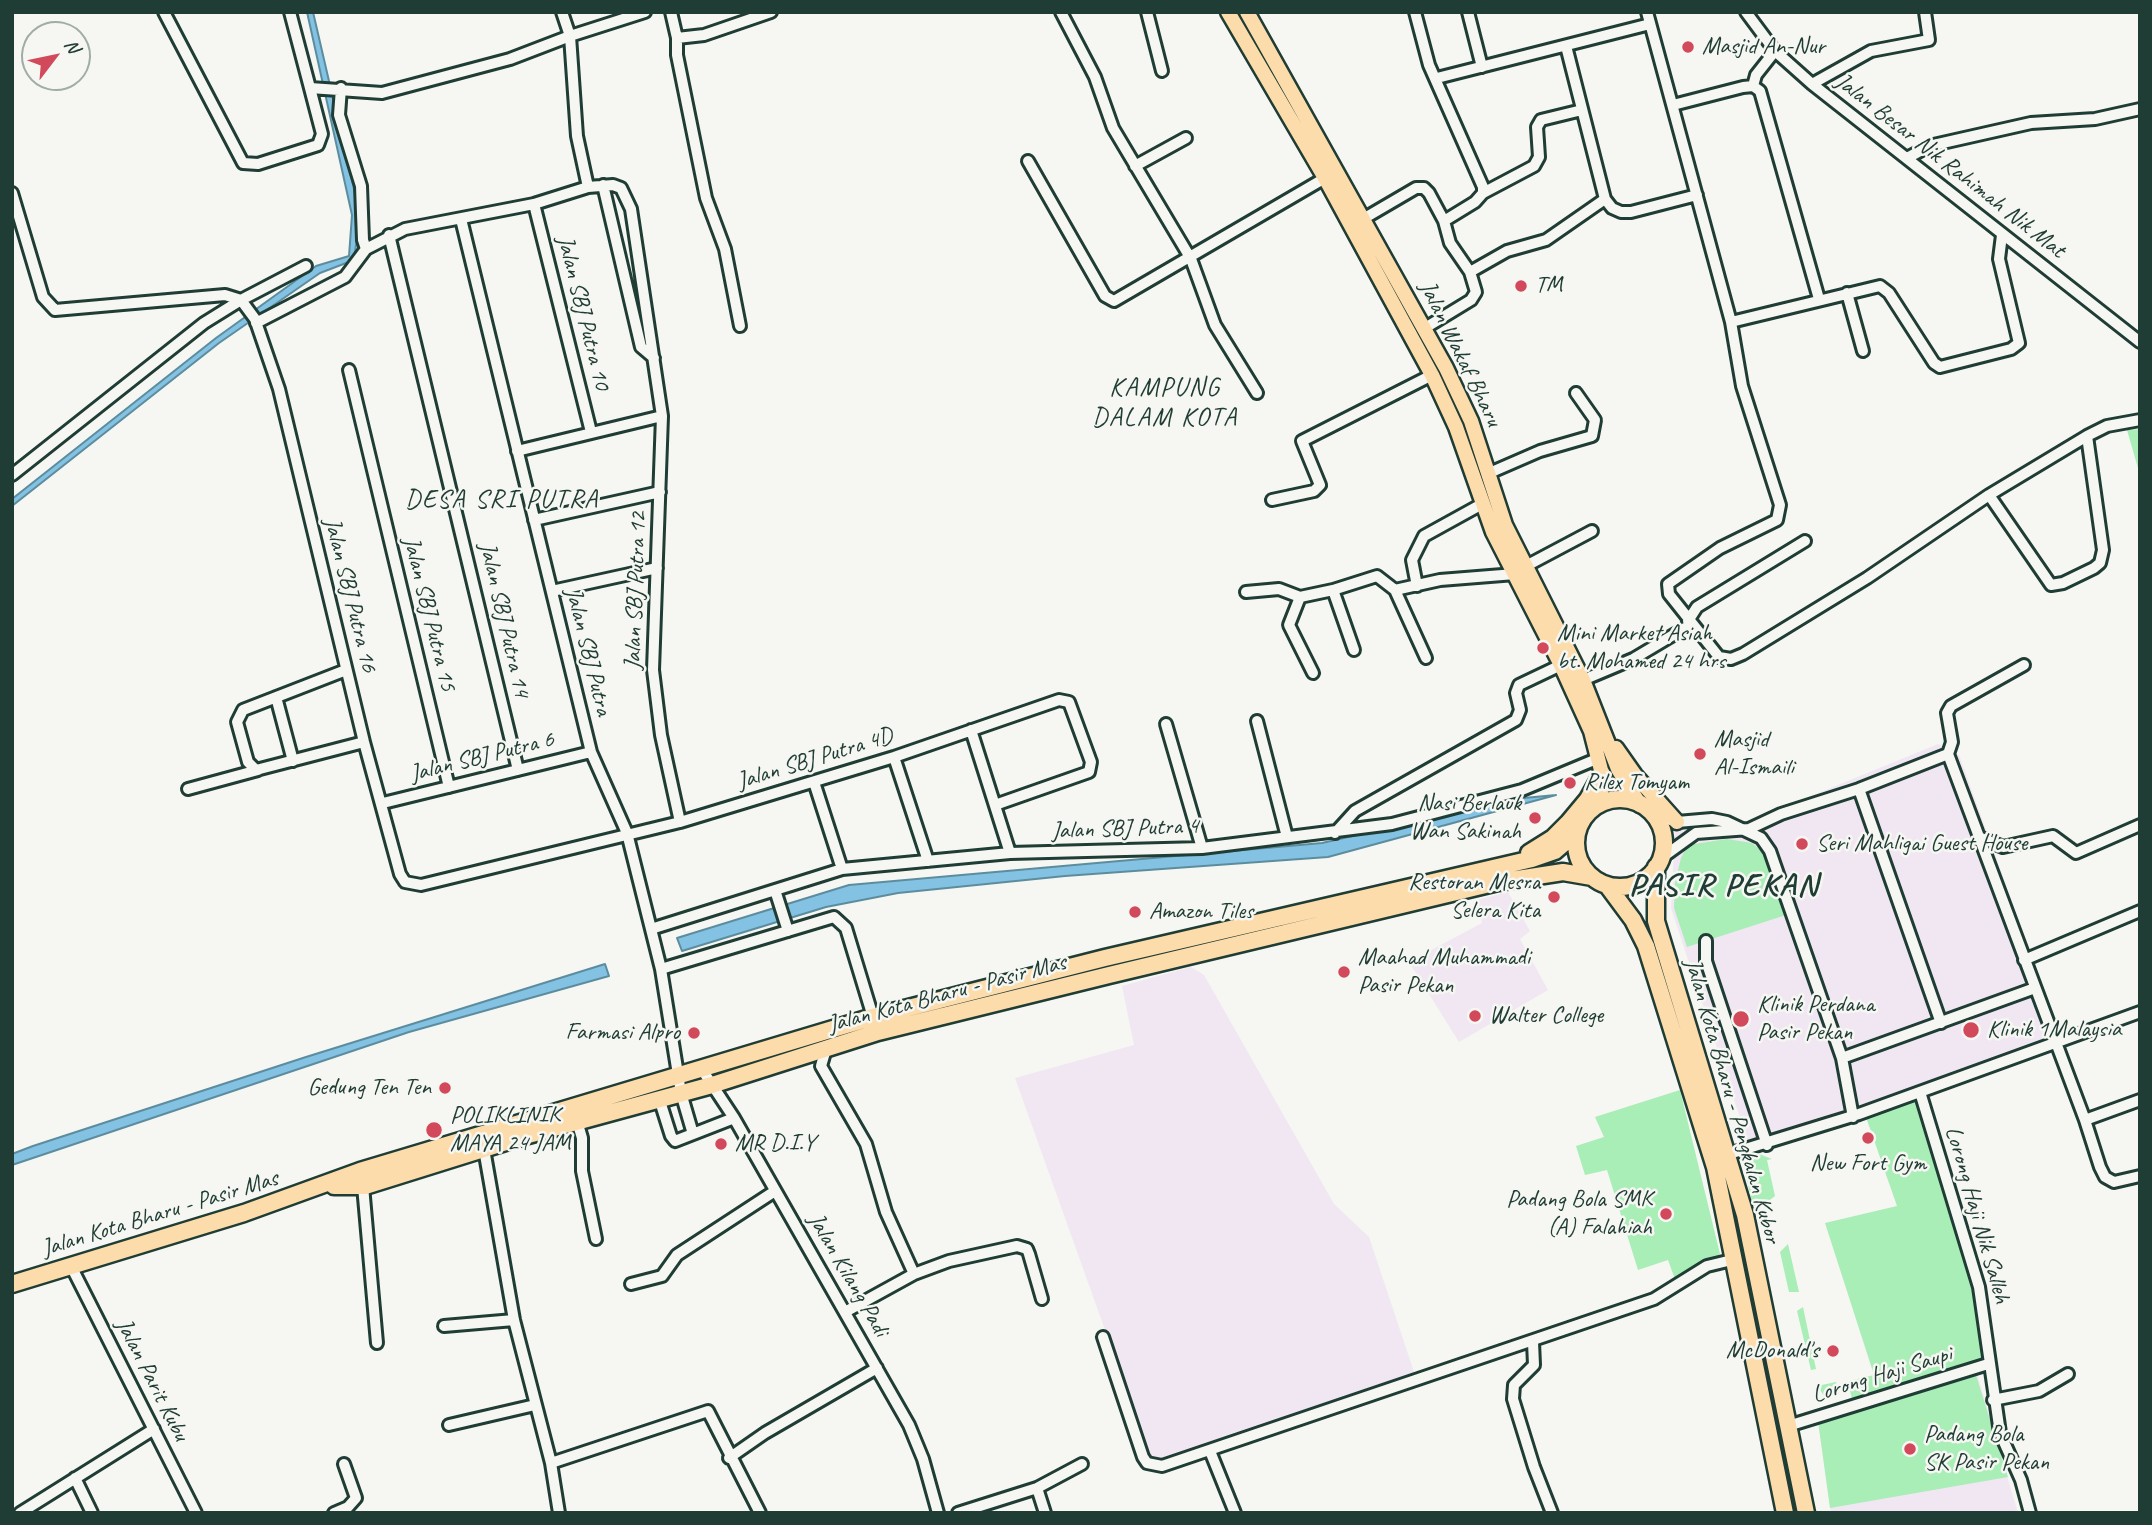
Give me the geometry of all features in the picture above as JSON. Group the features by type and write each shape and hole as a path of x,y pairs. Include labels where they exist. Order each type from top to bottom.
{"highway":[{"path":"1516,862 1560,832 1588,799 1600,766"},
{"path":"1617,799 1646,809 1663,840 1658,863 1634,884 1599,881 1578,857 1577,832 1581,822 1595,807 1617,799"},
{"name":"Jalan Kota Bharu - Pasir Mas","path":"12,1284 321,1186 360,1171 873,1017 1105,958 1546,855 1577,832"},
{"name":"Jalan Kota Bharu - Pengkalan Kubor","path":"1658,863 1656,921 1729,1154 1745,1215 1807,1513"},
{"name":"Jalan Kota Bharu - Pasir Mas","path":"321,1186 363,1186 578,1121 712,1085 878,1032 1498,882 1563,872 1599,881"},
{"name":"Jalan Kota Bharu - Pengkalan Kubor","path":"1599,881 1633,920 1646,946 1715,1167 1785,1513"}],"main road":[{"name":"Jalan Wakaf Bharu","path":"1228,12 1325,178 1432,375 1456,427 1482,504 1583,680 1618,769 1646,809"},
{"name":"Jalan Wakaf Bharu","path":"1247,12 1425,328 1471,421 1520,570 1591,731 1600,766"},
{"path":"1591,700 1626,764 1677,822"},
{"path":"1595,807 1601,794 1600,766"}],"street":[{"path":"164,12 243,163 258,164 318,145 321,134 313,88 290,12"},
{"path":"562,12 570,36 577,136 588,187"},
{"path":"313,88 382,93 401,90 510,59 645,12"},
{"path":"671,12 706,198 725,249 740,326"},
{"path":"677,38 704,35 771,12"},
{"path":"1061,12 1096,77 1113,128 1191,259 1215,325 1257,393"},
{"path":"1147,12 1162,71"},
{"path":"1415,12 1429,65 1437,78 1483,193"},
{"path":"1468,12 1482,67"},
{"path":"1647,12 1731,322 1741,386 1781,513 1775,521 1720,548 1668,584 1669,594 1689,623 1719,657 1731,659 1743,654 1856,585 1989,495 2087,436 2107,426 2140,420"},
{"name":"Jalan Besar Nik Rahimah Nik Mat","path":"1746,12 1774,51 1812,83 1909,157 2002,235 2138,338"},
{"path":"1812,83 1871,51 1928,41 1925,12"},
{"path":"1437,78 1650,24"},
{"path":"1566,46 1605,199 1612,208 1621,212 1698,195"},
{"path":"1753,86 1756,75 1774,51"},
{"path":"1673,105 1753,86 1760,91 1819,299"},
{"path":"339,88 340,115 361,186 363,240 366,249"},
{"path":"1444,221 1475,202 1483,193 1534,166 1539,157 1537,127 1541,120 1582,110"},
{"path":"1909,157 1929,146 2031,123 2095,119 2140,110"},
{"path":"1135,166 1186,138"},
{"path":"1028,161 1109,300 1114,301 1191,259 1325,178"},
{"path":"256,321 345,277 366,249 389,235 534,204 603,185"},
{"name":"Jalan SBJ Putra 12","path":"654,358 641,347 603,185 621,188 631,209 654,358 662,416 654,689 680,822"},
{"path":"1363,219 1420,188 1429,193 1444,221 1450,243 1470,272 1476,287 1475,296 1425,328"},
{"path":"12,194 43,297 55,310 225,295 244,304"},
{"path":"1470,272 1507,251 1546,240 1605,199"},
{"name":"Jalan SBJ Putra 10","path":"534,204 591,432"},
{"name":"Jalan SBJ Putra","path":"461,219 590,752 627,833 661,969 681,1093 693,1134"},
{"name":"Jalan SBJ Putra 14","path":"389,235 518,770"},
{"path":"1731,322 1875,286 1885,289 1940,367 2011,349 2019,343 1999,259 2002,235"},
{"path":"12,475 185,337 306,266"},
{"path":"1847,293 1863,351"},
{"name":"Jalan SBJ Putra 16","path":"244,304 256,321 279,389 346,670 402,878"},
{"name":"Jalan SBJ Putra 15","path":"349,370 449,787"},
{"path":"1272,500 1314,491 1320,485 1302,441 1432,375"},
{"path":"1487,474 1540,451 1592,436 1595,420 1576,393"},
{"path":"517,451 662,416"},
{"path":"1989,495 2051,585 2057,586 2094,568 2100,563 2103,550 2087,436"},
{"path":"534,520 660,492"},
{"path":"1417,586 1412,560 1424,536 1482,504"},
{"path":"1395,590 1440,580 1520,570 1592,531"},
{"path":"1583,680 1633,659 1689,623 1697,607 1805,541"},
{"path":"552,592 657,568"},
{"path":"1246,592 1279,589 1300,597 1377,576 1395,590 1426,659"},
{"path":"1333,590 1354,650"},
{"path":"1300,597 1289,625 1313,673"},
{"path":"1335,833 1355,811 1516,720 1520,710 1516,693 1519,685 1561,665"},
{"path":"2024,665 1951,706 1947,713 1952,742 1948,754 2105,1177 2123,1182 2140,1176"},
{"path":"261,770 251,767 248,762 237,717 243,709 346,670"},
{"path":"276,697 293,761"},
{"name":"Jalan SBJ Putra 4D","path":"402,878 413,886 421,885 680,822 894,757 1064,699 1072,706 1091,767 1085,775 995,805"},
{"path":"1257,721 1287,837"},
{"path":"1166,724 1202,848"},
{"path":"971,730 1010,853"},
{"path":"188,789 364,741"},
{"name":"Jalan SBJ Putra 6","path":"383,803 590,752"},
{"path":"1658,863 1696,833 1749,829 1781,814 1859,789 1948,754"},
{"path":"894,757 928,860"},
{"name":"Jalan SBJ Putra 4","path":"651,929 776,893 842,869 1010,853 1202,848 1335,833 1392,824 1522,790 1600,766"},
{"path":"814,782 842,869"},
{"path":"1859,789 1941,1023"},
{"path":"1646,809 1677,822 1712,819 1749,829 1761,838 1770,851 1842,1058 1853,1116"},
{"path":"1979,837 2003,847 2053,836 2076,853 2140,825"},
{"path":"776,893 787,928"},
{"path":"2024,960 2140,911"},
{"path":"661,969 787,928 827,918 841,920 873,1017"},
{"path":"1706,941 1705,959 1767,1144"},
{"path":"1842,1058 2035,988"},
{"path":"1729,1154 1853,1116 2140,1012"},
{"path":"826,1049 821,1066 866,1144 886,1212 914,1274"},
{"name":"Jalan Kilang Padi","path":"701,1068 734,1118 910,1426 938,1513"},
{"name":"Lorong Haji Nik Salleh","path":"1920,1092 1979,1287 1987,1330 1993,1400 2000,1433 2021,1479 2030,1513"},
{"path":"659,1098 671,1136 676,1141 734,1118"},
{"path":"2085,1120 2140,1100"},
{"path":"578,1121 582,1138 582,1171 596,1240"},
{"path":"484,1149 514,1320 551,1463 559,1513"},
{"path":"363,1186 377,1343"},
{"path":"631,1284 662,1276 677,1255 775,1191"},
{"path":"845,1312 914,1274 974,1254 1022,1247 1029,1254 1042,1299"},
{"path":"1102,1337 1147,1463 1161,1466 1654,1299 1707,1266 1735,1259"},
{"name":"Jalan Parit Kubu","path":"71,1266 197,1513"},
{"path":"444,1326 514,1320"},
{"path":"1533,1342 1534,1365 1514,1385 1513,1399 1534,1467 1552,1513"},
{"name":"Lorong Haji Saupi","path":"1788,1426 1988,1363"},
{"path":"730,1458 765,1433 877,1368"},
{"path":"1993,1400 2039,1391 2068,1374"},
{"path":"449,1425 535,1405"},
{"path":"551,1463 708,1411 760,1513"},
{"path":"20,1513 154,1429"},
{"path":"1210,1451 1234,1513"},
{"path":"334,1513 348,1507 356,1498 344,1464"},
{"path":"958,1513 1037,1488 1082,1464"},
{"path":"75,1478 92,1513"},
{"path":"1037,1488 1045,1513"}],"shaded area":[{"path":"1938,744 1959,755 2061,1038 1749,1145 1671,908 1675,831 1750,821"},
{"path":"1508,892 1530,931 1520,939 1548,990 1459,1042 1409,962 1482,923 1477,900"},
{"path":"1191,967 1204,975 1334,1204 1369,1237 1414,1372 1154,1467 1015,1078 1134,1045 1122,986"},
{"name":"Padang Bola SK Pasir Pekan","path":"1976,1370 2018,1513 1831,1513 1818,1421"}],"green space":[{"path":"2140,429 2140,475 2127,430"},
{"path":"1727,839 1752,843 1765,854 1786,915 1687,947 1674,908 1675,883 1681,858 1688,845"},
{"name":"Padang Bola SMK (A) Falahiah","path":"1680,1090 1720,1254 1676,1282 1668,1260 1638,1270 1607,1170 1585,1175 1576,1146 1604,1137 1595,1117"},
{"path":"1920,1092 1979,1287 1988,1364 1854,1406 1850,1391 1855,1389 1853,1380 1874,1375 1825,1223 1897,1206 1867,1120 1860,1121 1859,1114"},
{"path":"1759,1154 1772,1159 1767,1160 1775,1196 1766,1203 1753,1206 1742,1159"},
{"path":"1788,1244 1799,1292 1789,1292 1780,1252"},
{"path":"1803,1307 1816,1369 1811,1370 1797,1311"},
{"name":"Padang Bola SK Pasir Pekan","path":"1975,1372 2008,1477 1830,1508 1818,1421"},
{"path":"1836,1382 1839,1393 1825,1397 1817,1386"}],"water":[{"path":"307,12 313,12 360,215 354,260 320,273 219,343 12,506 12,499 216,338 316,266 349,256 352,215"},
{"path":"1556,795 1328,857 1065,876 898,893 826,907 682,951 677,938 849,885 1322,843 1513,799"},
{"path":"605,964 609,976 409,1032 12,1165 12,1154 33,1146"}],"place":[{"name":"Masjid An-Nur","path":"1688,47"},
{"name":"TM","path":"1521,286"},
{"name":"Mini Market Asiah bt. Mohamed 24 hrs","path":"1543,648"},
{"name":"Masjid Al-Ismaili","path":"1700,754"},
{"name":"Rilex Tomyam","path":"1570,783"},
{"name":"Nasi Berlauk Wan Sakinah","path":"1535,818"},
{"name":"Seri Mahligai Guest House","path":"1802,844"},
{"name":"Restoran Mesra Selera Kita","path":"1554,897"},
{"name":"Amazon Tiles","path":"1135,912"},
{"name":"Maahad Muhammadi Pasir Pekan","path":"1344,972"},
{"name":"Walter College","path":"1475,1016"},
{"name":"Klinik Perdana Pasir Pekan","path":"1741,1019"},
{"name":"Klinik 1Malaysia","path":"1971,1030"},
{"name":"Farmasi Alpro","path":"694,1033"},
{"name":"Gedung Ten Ten","path":"445,1088"},
{"name":"POLIKLINIK MAYA 24 JAM","path":"434,1130"},
{"name":"New Fort Gym","path":"1868,1138"},
{"name":"MR D.I.Y","path":"721,1144"},
{"name":"Padang Bola SMK (A) Falahiah","path":"1666,1214"},
{"name":"McDonald's","path":"1833,1351"},
{"name":"Padang Bola SK Pasir Pekan","path":"1910,1449"}],"district":[{"name":"KAMPUNG DALAM KOTA","path":"1165,403"},
{"name":"DESA SRI PUTRA","path":"502,500"},
{"name":"PASIR PEKAN","path":"1724,887"}]}
